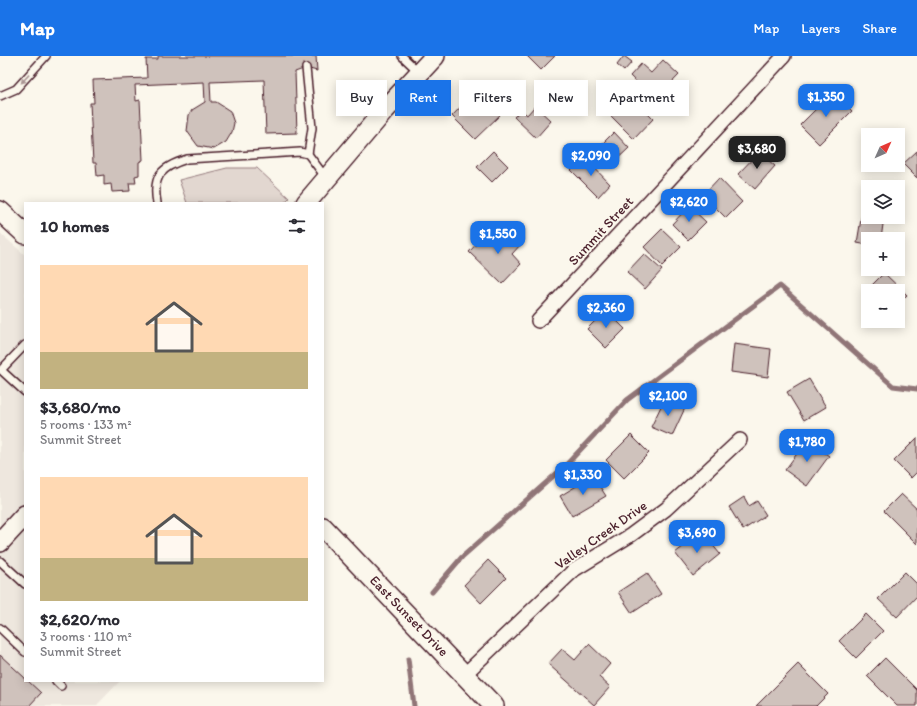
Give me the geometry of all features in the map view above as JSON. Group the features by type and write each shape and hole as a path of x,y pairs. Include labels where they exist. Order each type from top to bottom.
{"street":[{"path":"307,202 384,111 435,56"},
{"name":"Summit Street","path":"538,321 784,56"},
{"path":"0,211 24,233"},
{"name":"Valley Creek Drive","path":"465,674 574,570 631,535 666,509 740,440"},
{"path":"0,542 24,516"},
{"name":"East Sunset Drive","path":"324,527 494,706"}],"lane":[{"path":"0,96 16,88 46,56"},
{"path":"402,56 420,73"},
{"path":"306,68 312,128 308,154"},
{"path":"157,202 154,188 161,173 170,164 187,159 300,152 308,154 327,179"},
{"path":"24,346 2,370 24,391"},
{"path":"0,561 24,583"},
{"path":"0,628 24,651"}],"shaded area":[{"path":"227,168 257,168 289,198 285,202 187,202 179,180"},
{"path":"0,233 24,254 24,682 119,682 96,706 0,706"}],"building":[{"path":"158,56 316,56 317,71 306,68 295,72 297,133 266,134 264,80 210,82 211,102 216,102 230,111 234,123 232,132 226,142 214,149 198,146 187,131 189,115 192,110 205,102 204,82 135,85 136,101 140,100 143,160 139,162 139,175 135,176 136,183 129,183 130,191 112,192 111,184 104,185 104,175 97,176 96,163 93,163 90,103 94,103 93,80 147,78 146,59 158,59"},
{"path":"527,56 555,56 541,70"},
{"path":"624,56 632,62 624,71 617,65"},
{"path":"663,60 679,75 674,80 634,80 630,76 641,64 651,73"},
{"path":"833,92 852,111 819,144 800,125"},
{"path":"534,107 534,116 546,116 551,121 536,138 514,117 527,115"},
{"path":"459,109 459,116 499,116 475,139 452,116"},
{"path":"611,116 650,116 653,119 634,139"},
{"path":"614,132 629,148 610,166 595,151"},
{"path":"493,151 508,166 492,182 477,167"},
{"path":"917,151 917,178 905,166 905,162"},
{"path":"759,152 775,166 755,189 738,174"},
{"path":"584,157 610,184 598,197 571,170"},
{"path":"719,178 742,202 726,218 703,195"},
{"path":"689,206 706,222 688,240 672,224"},
{"path":"861,219 861,224 883,224 882,232 861,232 861,244 857,243"},
{"path":"505,227 522,243 512,254 521,264 502,284 469,252 484,236 491,242"},
{"path":"662,229 681,247 662,266 644,247"},
{"path":"644,254 662,270 645,289 627,272"},
{"path":"881,276 887,276 896,284 873,284"},
{"path":"606,310 625,329 606,348 587,329"},
{"path":"734,344 771,349 768,377 731,372"},
{"path":"809,379 826,407 804,420 787,392"},
{"path":"665,398 685,408 672,436 651,427"},
{"path":"631,435 649,453 624,478 606,460"},
{"path":"917,438 917,472 911,478 894,461"},
{"path":"807,440 829,456 807,486 785,470"},
{"path":"593,476 606,496 572,516 560,496"},
{"path":"901,494 917,509 917,544 884,511"},
{"path":"744,497 749,506 757,501 766,515 743,530 729,507"},
{"path":"702,532 720,554 693,576 675,553"},
{"path":"488,560 506,578 481,603 464,585"},
{"path":"905,572 917,584 917,596 897,617 878,599"},
{"path":"647,573 661,594 632,613 618,592"},
{"path":"866,614 883,631 856,658 839,641"},
{"path":"589,644 610,664 599,677 610,687 594,705 548,664 562,649 575,660"},
{"path":"0,655 24,677 24,682 29,682 41,693 29,706 0,706"},
{"path":"885,658 917,690 917,706 897,706 867,676"},
{"path":"798,664 828,694 816,706 756,706"}],"waterway":[{"path":"432,592 462,557 566,465 627,400 780,286 893,386 917,389"},
{"path":"408,659 414,706"}]}
